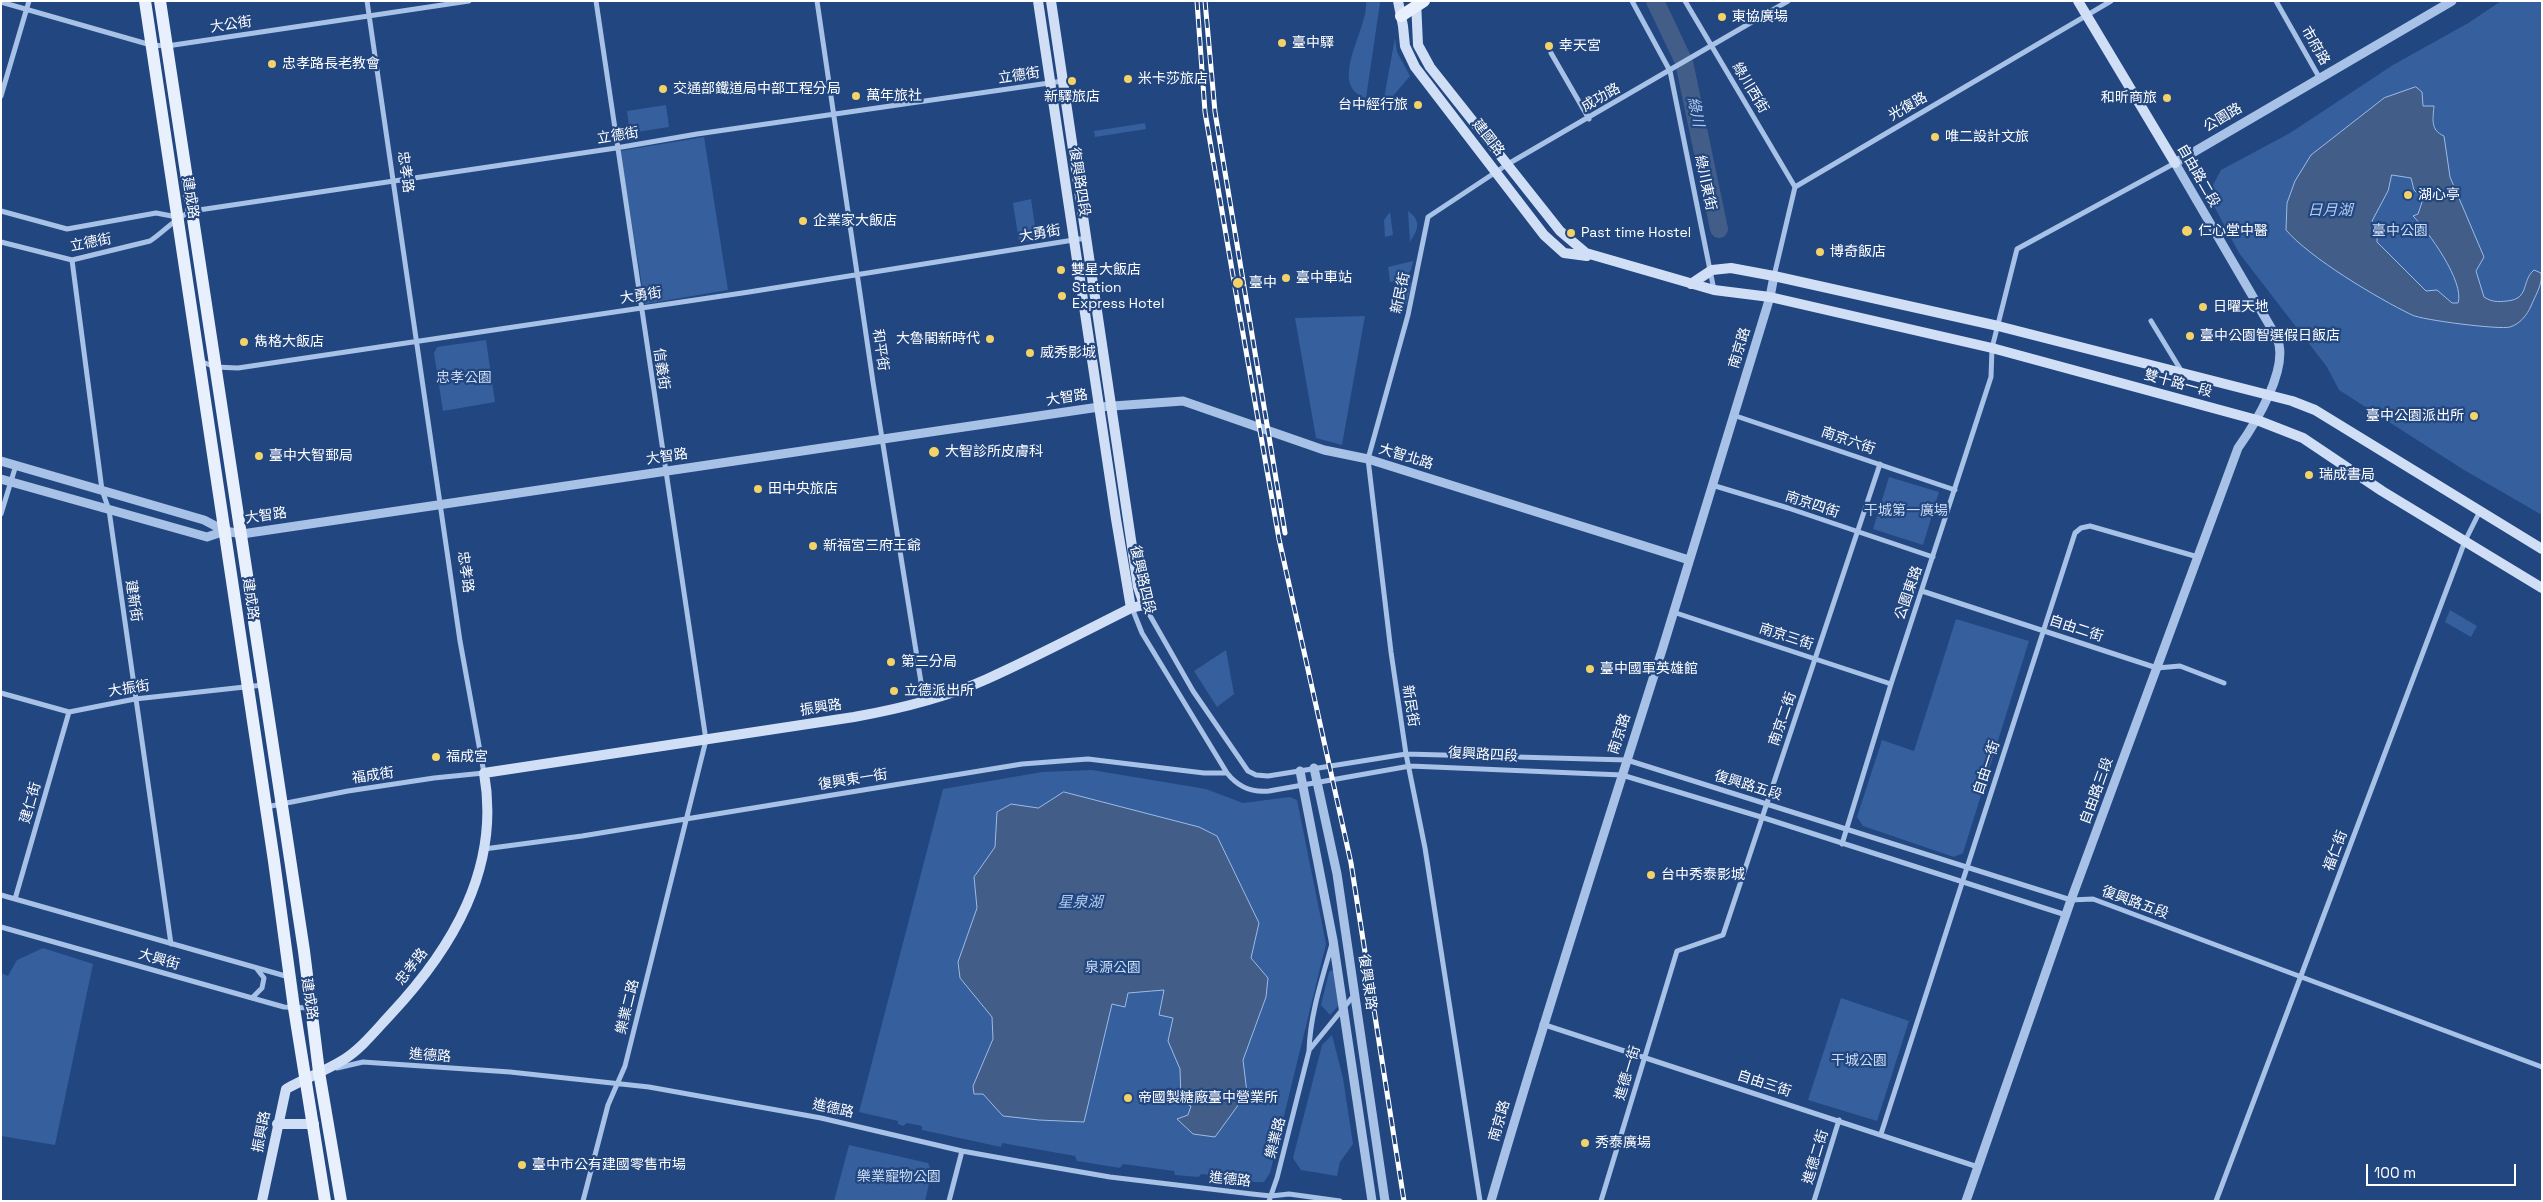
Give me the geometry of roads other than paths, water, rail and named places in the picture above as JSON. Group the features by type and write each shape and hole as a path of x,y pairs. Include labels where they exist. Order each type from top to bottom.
{"main road":[{"name":"建成路","path":"145,1 266,807 294,1008 325,1201"},
{"name":"建成路","path":"160,1 242,534 319,1072 341,1201"},
{"name":"復興路四段","path":"1038,1 1131,608"},
{"name":"復興路四段","path":"1051,1 1138,587 1144,605"},
{"name":"建國路","path":"1398,1 1402,16 1405,46 1415,67 1497,171 1544,235 1564,253 1596,257"},
{"name":"自由路二段","path":"2078,1 2174,163"},
{"name":"建國路","path":"1419,2 1416,39 1430,67 1568,240 1586,253 1596,257 1691,284 1714,290 1770,297"},
{"path":"1402,16 1419,2"},
{"path":"1691,284 1712,270 1731,268 1774,276"},
{"name":"雙十路一段","path":"1774,276 1998,326 2292,401 2315,410 2542,549"},
{"name":"雙十路一段","path":"1770,297 1992,348 2257,420 2304,438 2382,491 2542,588"},
{"name":"振興路","path":"484,774 854,717 924,701 986,680 1131,608 1144,605"},
{"name":"忠孝路","path":"305,1079 353,1052 399,1006 426,973 459,922 475,882 488,828 488,797 484,774"},
{"name":"振興路","path":"262,1201 277,1124 286,1090 305,1079"},
{"path":"277,1124 314,1124"}],"street":[{"path":"1,96 29,1"},
{"name":"忠孝路","path":"367,1 460,641 484,774"},
{"name":"大公街","path":"1,2 151,45 167,46 469,1"},
{"name":"信義街","path":"596,1 616,148 642,308 664,472 706,740"},
{"name":"和平街","path":"816,1 924,701"},
{"name":"綠川東街","path":"1632,1 1670,71 1712,270 1714,290"},
{"name":"綠川西街","path":"1685,1 1795,187"},
{"name":"成功路","path":"1428,217 1508,164 1589,119 1788,1"},
{"name":"光復路","path":"1795,187 2111,1"},
{"name":"市府路","path":"2276,1 2320,77"},
{"name":"公園路","path":"1992,348 2017,249 2174,163 2452,1"},
{"path":"1551,53 1589,119"},
{"name":"立德街","path":"1,242 72,260 150,241 160,235 178,217 192,211 616,148 697,134 1063,81"},
{"name":"自由路二段","path":"2174,163 2280,344 2280,361 2267,396"},
{"path":"1774,276 1795,187"},
{"name":"立德街","path":"1,211 67,229 156,213 178,217"},
{"name":"新民街","path":"1428,217 1408,316 1368,459 1391,652 1406,754 1410,766 1425,848 1480,1201"},
{"name":"大勇街","path":"199,360 215,366 238,368 642,308 1086,238"},
{"path":"1564,253 1568,240"},
{"name":"建新街","path":"72,260 102,490 109,510 171,944"},
{"name":"南京路","path":"1491,1201 1542,1024 1568,950 1673,612 1770,297 1774,276"},
{"path":"2151,321 2183,374"},
{"name":"公園東路","path":"1842,844 1891,684 1991,376 1992,348"},
{"name":"自由路三段","path":"1966,1201 2066,915 2238,448 2257,420 2267,396"},
{"name":"大智北路","path":"1112,406 1188,402 1324,450 1368,459 1689,560"},
{"name":"大智路","path":"1,461 204,520 225,531 242,534 440,503 664,472 883,437 989,424 1099,406 1112,406"},
{"name":"南京六街","path":"1734,415 1955,490"},
{"name":"南京二街","path":"1677,951 1723,935 1880,464"},
{"path":"1,514 16,465"},
{"name":"大智路","path":"1,478 207,537 225,531"},
{"name":"南京四街","path":"1712,486 1933,557"},
{"name":"福仁街","path":"2216,1201 2465,541 2480,511"},
{"name":"自由一街","path":"1881,1134 2042,630 2075,533 2081,528 2090,526 2199,558"},
{"path":"2520,573 2542,592"},
{"name":"自由二街","path":"1922,590 2157,668 2180,666 2224,683"},
{"name":"復興路四段","path":"1144,605 1193,691 1248,771 1262,776 1406,754 1626,760"},
{"name":"復興路四段","path":"1131,608 1142,634 1226,773 1237,785 1254,791 1269,791 1410,766 1622,776"},
{"name":"南京三街","path":"1673,612 1891,684"},
{"name":"大振街","path":"1,693 69,712 135,698 263,685"},
{"name":"建仁街","path":"15,899 69,712"},
{"name":"樂業二路","path":"583,1201 608,1105 625,1066 706,740"},
{"name":"復興東一街","path":"484,849 582,836 688,817 1022,764 1088,759 1204,774 1226,773"},
{"name":"復興路五段","path":"1626,760 2072,900 2093,899 2542,1067"},
{"name":"復興東路","path":"1314,768 1337,874 1385,1201"},
{"name":"復興東路","path":"1300,771 1333,940 1372,1201"},
{"name":"福成街","path":"266,807 434,778 484,774"},
{"name":"復興路五段","path":"1622,776 1761,817 2066,915"},
{"name":"大興街","path":"1,896 290,978"},
{"name":"大興街","path":"1,927 252,998 294,1008 311,1008"},
{"name":"樂業路","path":"1270,1198 1278,1178 1309,1051 1309,1034 1315,1007 1333,940"},
{"name":"進德一街","path":"1601,1201 1677,951"},
{"path":"252,998 262,988 264,978 257,969"},
{"name":"樂業路","path":"1309,1051 1321,1033 1355,994"},
{"name":"自由三街","path":"1542,1024 1978,1167"},
{"name":"進德路","path":"319,1072 363,1062 616,1083 690,1094 821,1118 962,1151 1110,1177 1270,1198 1289,1194 1340,1201"},
{"name":"進德二街","path":"1814,1201 1839,1120"},
{"path":"949,1201 962,1151"}],"water":[{"name":"日月湖","path":"2416,87 2422,92 2423,106 2434,106 2433,124 2436,131 2444,136 2450,177 2484,257 2476,271 2484,297 2497,301 2514,300 2522,293 2530,274 2534,270 2541,273 2540,286 2531,306 2517,324 2503,328 2477,326 2412,315 2363,288 2327,265 2286,230 2287,203 2295,181 2311,155 2384,98","holes":["2392,175 2411,178 2414,190 2423,199 2418,214 2413,216 2436,245 2451,270 2459,294 2458,303 2452,303 2437,290 2426,291 2377,242 2377,229 2372,221 2388,191"]},
{"name":"星泉湖","path":"1064,792 1199,827 1217,836 1259,923 1251,958 1268,978 1266,997 1243,1060 1247,1093 1215,1137 1193,1134 1177,1119 1188,1115 1191,1106 1181,1101 1180,1069 1168,1041 1173,1018 1159,1015 1164,990 1128,993 1125,1007 1112,1004 1084,1122 1003,1116 983,1094 974,1094 973,1086 993,1039 992,1017 960,978 958,962 977,908 974,877 995,847 997,812 1011,804 1038,808"}],"waterway":[{"name":"綠川","path":"1655,1 1684,62 1719,229"}],"railway":[{"path":"1197,1 1205,112 1238,305 1279,539 1351,863 1404,1201"},
{"path":"1205,1 1215,112 1285,533"}],"place":[{"name":"東協廣場","path":"1722,17"},
{"name":"臺中驛","path":"1282,43"},
{"name":"幸天宮","path":"1549,46"},
{"name":"忠孝路長老教會","path":"272,64"},
{"name":"米卡莎旅店","path":"1128,79"},
{"name":"新驛旅店","path":"1072,81"},
{"name":"交通部鐵道局中部工程分局","path":"663,89"},
{"name":"萬年旅社","path":"856,96"},
{"name":"和昕商旅","path":"2167,98"},
{"name":"台中經行旅","path":"1418,105"},
{"name":"唯二設計文旅","path":"1935,137"},
{"name":"湖心亭","path":"2408,195"},
{"name":"企業家大飯店","path":"803,221"},
{"name":"仁心堂中醫","path":"2187,231"},
{"name":"Past time Hostel","path":"1571,233"},
{"name":"博奇飯店","path":"1820,252"},
{"name":"雙星大飯店","path":"1061,270"},
{"name":"臺中車站","path":"1286,278"},
{"name":"臺中","path":"1238,283"},
{"name":"Station Express Hotel","path":"1062,296"},
{"name":"日曜天地","path":"2203,307"},
{"name":"臺中公園智選假日飯店","path":"2190,336"},
{"name":"大魯閣新時代","path":"990,339"},
{"name":"雋格大飯店","path":"244,342"},
{"name":"威秀影城","path":"1030,353"},
{"name":"臺中公園派出所","path":"2474,416"},
{"name":"大智診所皮膚科","path":"934,452"},
{"name":"臺中大智郵局","path":"259,456"},
{"name":"瑞成書局","path":"2309,475"},
{"name":"田中央旅店","path":"758,489"},
{"name":"新福宮三府王爺","path":"813,546"},
{"name":"第三分局","path":"891,662"},
{"name":"臺中國軍英雄館","path":"1590,669"},
{"name":"立德派出所","path":"894,691"},
{"name":"福成宮","path":"436,757"},
{"name":"台中秀泰影城","path":"1651,875"},
{"name":"帝國製糖廠臺中營業所","path":"1128,1098"},
{"name":"秀泰廣場","path":"1585,1143"},
{"name":"臺中市公有建國零售市場","path":"522,1165"}],"park label":[{"name":"臺中公園","path":"2400,231"},
{"name":"忠孝公園","path":"464,378"},
{"name":"干城第一廣場","path":"1906,511"},
{"name":"泉源公園","path":"1113,968"},
{"name":"干城公園","path":"1859,1061"},
{"name":"樂業寵物公園","path":"899,1177"}]}
